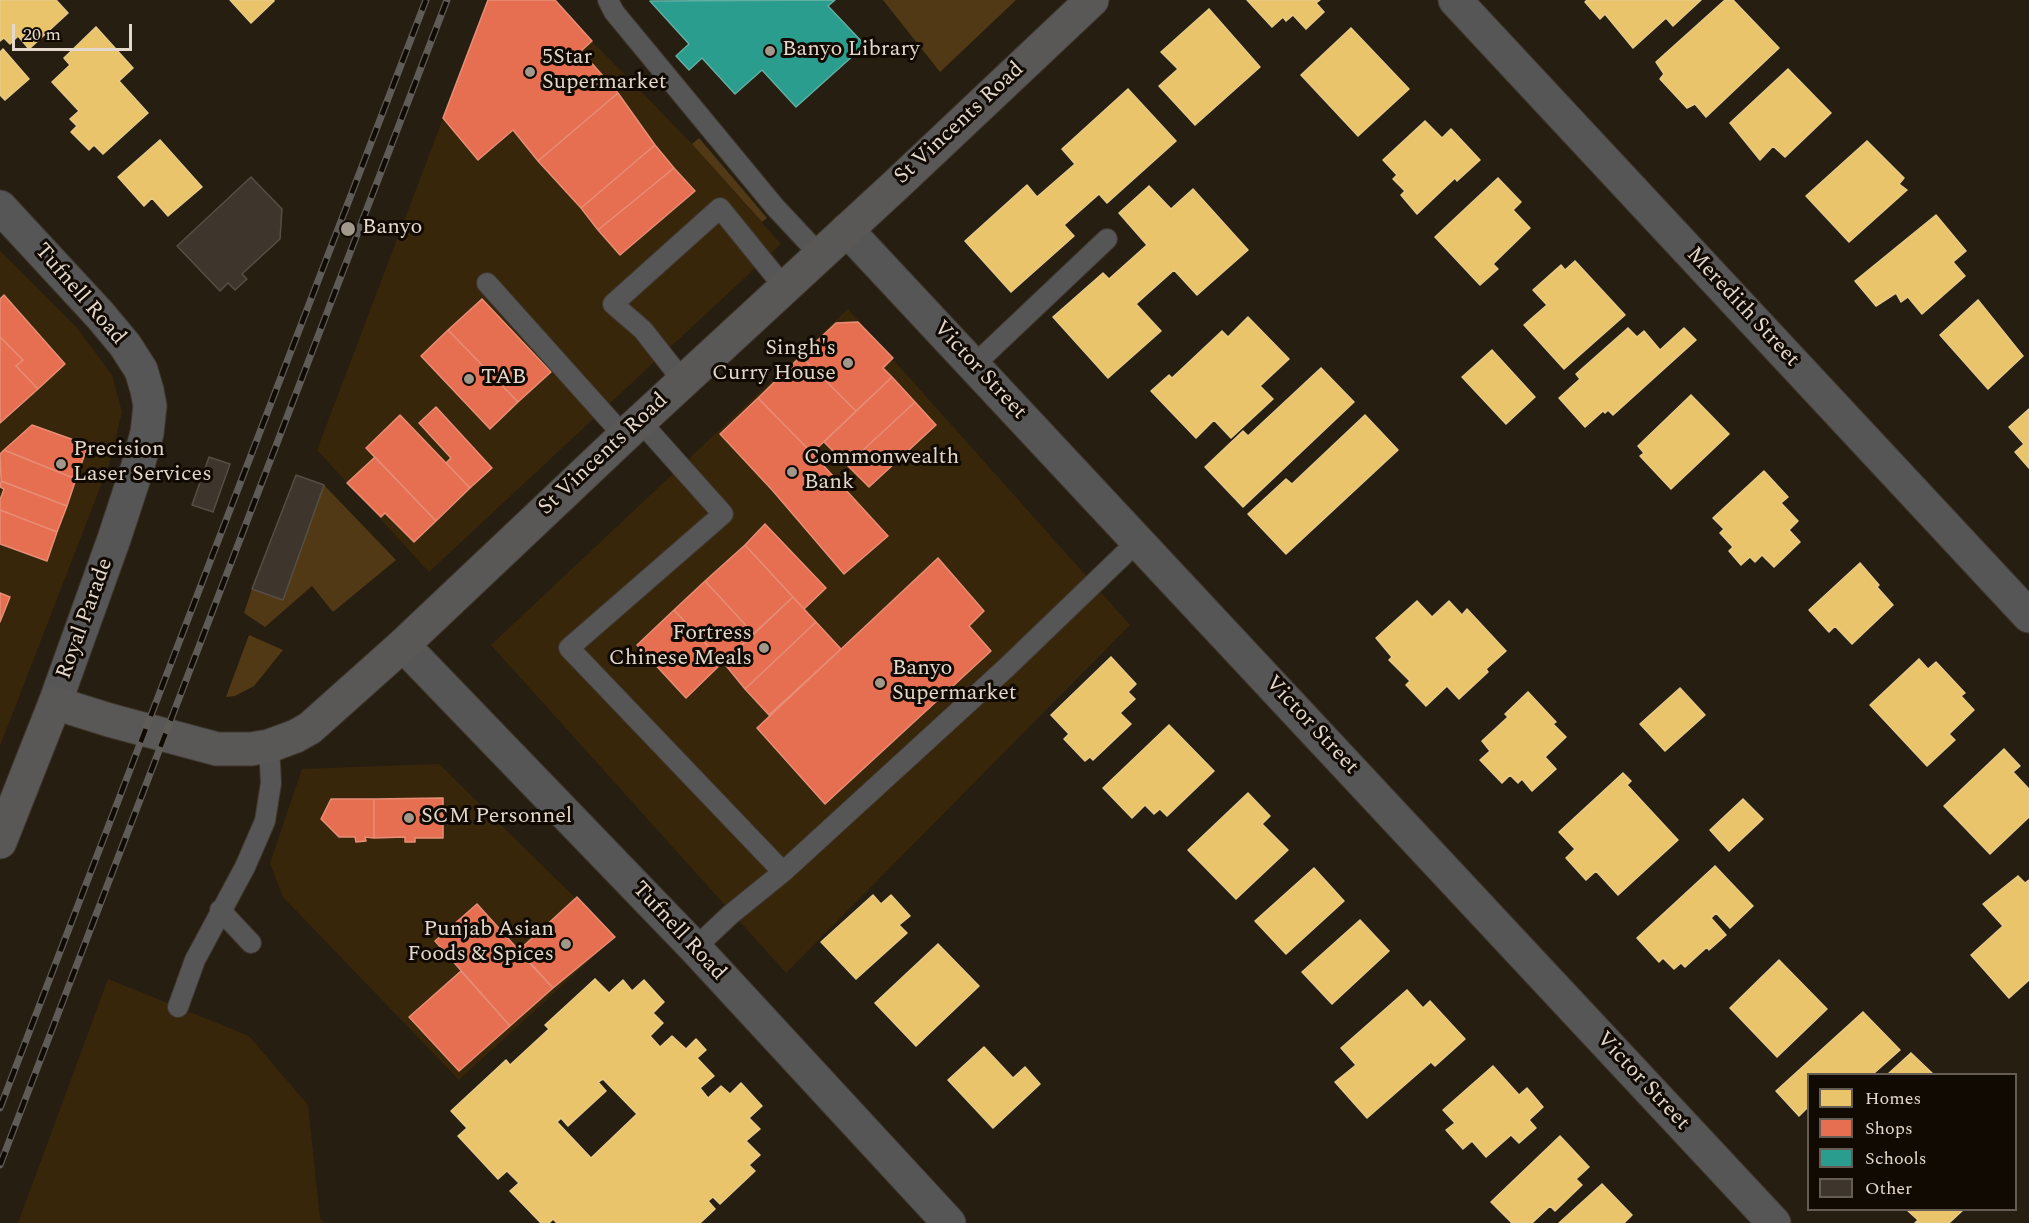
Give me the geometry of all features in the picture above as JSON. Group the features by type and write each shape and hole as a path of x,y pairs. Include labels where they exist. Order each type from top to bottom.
{"main road":[{"name":"St Vincents Road","path":"55,703 217,749 251,749 269,746 310,728 403,645 1092,0"},
{"name":"Royal Parade","path":"0,842 55,703"}],"street":[{"name":"Meredith Street","path":"1455,0 2029,616"},
{"name":"Tufnell Road","path":"0,207 125,345 141,370 147,390"},
{"name":"Victor Street","path":"847,230 1774,1223"},
{"name":"Royal Parade","path":"55,703 137,469 149,421 147,390"},
{"name":"Tufnell Road","path":"403,645 694,948 949,1223"}],"lane":[{"path":"608,0 614,12 775,207 819,254"},
{"path":"683,381 643,330 613,304 720,208 784,287"},
{"path":"973,366 1107,239"},
{"path":"487,283 632,429 723,514 569,648 783,872"},
{"path":"694,948 783,872 1006,668 1138,541"},
{"path":"178,1007 195,960 245,867 265,820 271,783 269,746"},
{"path":"220,910 251,943"}],"shaded area":[{"path":"488,0 555,0 692,144 781,244 429,572 317,450"},
{"path":"883,0 1016,0 940,72"},
{"path":"699,138 767,218 762,222 692,144"},
{"path":"0,251 77,328 112,375 122,412 110,462 0,746"},
{"path":"848,309 1130,625 786,973 491,645"},
{"path":"324,485 396,560 333,612 312,586 265,627 244,613 252,589 283,600"},
{"path":"249,635 283,650 254,686 235,696 226,697"},
{"path":"439,764 615,937 459,1080 283,897 270,863 302,769"},
{"path":"108,979 249,1036 308,1105 320,1218 325,1223 18,1223"}],"building: Homes":[{"path":"0,0 56,0 68,13 29,49 18,36 10,44 4,38 0,41"},
{"path":"230,0 274,0 274,1 251,23"},
{"path":"1247,0 1320,0 1316,3 1324,12 1306,29 1293,15 1286,21 1283,17 1272,27"},
{"path":"1587,0 1701,0 1673,26 1666,18 1633,48 1605,14 1600,19 1585,2"},
{"path":"1725,0 1733,0 1779,48 1706,117 1695,104 1687,108 1660,79 1664,74 1656,62"},
{"path":"1209,9 1260,67 1195,125 1159,86 1178,69 1161,52"},
{"path":"96,27 133,68 119,81 148,113 103,154 94,145 89,150 71,132 77,126 70,119 79,111 52,82 70,65 64,58"},
{"path":"1351,28 1409,89 1358,136 1301,75"},
{"path":"3,49 29,79 5,100 0,95 0,52"},
{"path":"1788,69 1831,113 1785,157 1773,146 1760,160 1730,123"},
{"path":"1128,89 1176,141 1107,203 1099,194 1064,225 1074,236 1011,292 965,241 1027,185 1037,197 1075,164 1062,149"},
{"path":"1425,121 1442,138 1451,129 1480,160 1457,181 1455,178 1417,214 1401,195 1405,191 1393,179 1397,175 1383,160"},
{"path":"160,140 202,187 168,216 152,198 144,206 118,177"},
{"path":"1867,141 1904,178 1899,184 1907,190 1849,242 1806,196"},
{"path":"1498,178 1521,202 1513,210 1530,228 1493,264 1498,269 1480,285 1435,237"},
{"path":"1149,186 1171,209 1193,189 1248,250 1197,295 1174,270 1136,304 1161,331 1108,378 1053,317 1103,273 1109,279 1147,245 1119,213"},
{"path":"1936,215 1966,251 1953,262 1965,276 1922,314 1908,297 1901,302 1896,293 1876,306 1855,281"},
{"path":"1575,261 1625,315 1564,369 1524,325 1547,305 1533,290 1561,265 1565,270"},
{"path":"1978,300 2023,356 1988,389 1940,335"},
{"path":"1248,317 1289,359 1260,386 1273,399 1231,438 1214,420 1196,438 1151,391 1169,375 1172,378 1222,331 1228,337"},
{"path":"1628,328 1637,337 1644,331 1660,350 1684,328 1696,340 1613,415 1608,410 1605,413 1603,411 1585,427 1559,398 1580,379 1576,374"},
{"path":"1492,350 1535,397 1506,424 1462,377"},
{"path":"1321,368 1354,402 1243,507 1205,467 1243,431 1248,436"},
{"path":"1691,395 1729,434 1671,489 1640,456 1644,453 1638,446"},
{"path":"2029,409 2029,468 2015,452 2024,444 2009,427"},
{"path":"1365,415 1398,450 1286,554 1248,514 1286,479 1292,484"},
{"path":"1764,471 1788,497 1781,503 1798,521 1789,530 1800,542 1774,567 1762,555 1755,562 1750,557 1741,565 1729,551 1733,547 1720,533 1724,529 1713,518"},
{"path":"1860,563 1893,605 1852,644 1835,626 1829,632 1809,610"},
{"path":"1417,601 1432,617 1449,601 1462,615 1467,609 1506,651 1486,669 1488,672 1459,699 1447,686 1426,706 1406,685 1410,681 1389,660 1392,657 1376,638"},
{"path":"1111,657 1136,684 1128,692 1135,699 1120,713 1131,724 1093,760 1090,757 1085,761 1064,739 1069,734 1051,715"},
{"path":"1919,659 1928,669 1936,662 1965,693 1961,696 1974,710 1949,734 1955,740 1927,766 1870,705"},
{"path":"1680,688 1705,715 1665,751 1640,724"},
{"path":"1528,692 1556,722 1553,724 1566,737 1545,757 1556,769 1532,791 1522,779 1518,783 1510,775 1502,783 1480,760 1490,751 1482,741 1508,717 1505,714"},
{"path":"1169,725 1214,771 1167,816 1160,809 1154,814 1145,805 1132,818 1103,788"},
{"path":"2004,749 2020,766 2013,772 2029,789 2029,817 1990,854 1944,806"},
{"path":"1623,773 1631,781 1627,785 1678,840 1618,895 1596,871 1586,880 1566,858 1575,849 1559,832"},
{"path":"1248,793 1270,816 1262,824 1288,850 1236,899 1188,850"},
{"path":"1743,799 1763,819 1729,851 1710,830"},
{"path":"1715,866 1753,906 1730,928 1716,913 1711,918 1726,935 1709,950 1707,947 1685,967 1681,963 1674,969 1663,958 1659,962 1637,938"},
{"path":"1314,868 1344,901 1286,954 1255,921"},
{"path":"2018,876 2025,883 2029,880 2029,980 2009,998 1971,955 2003,926 1983,904"},
{"path":"873,895 881,904 891,895 910,916 899,925 907,933 856,979 821,942"},
{"path":"1360,920 1389,951 1332,1004 1302,972"},
{"path":"938,944 979,986 916,1046 875,1003"},
{"path":"1779,960 1827,1009 1777,1057 1730,1008"},
{"path":"595,979 609,993 623,980 632,991 644,980 664,1002 653,1013 663,1023 650,1036 660,1047 672,1036 686,1049 696,1039 706,1050 697,1058 714,1076 700,1088 708,1098 721,1086 730,1094 741,1083 762,1106 749,1118 760,1129 746,1141 760,1155 749,1165 755,1171 720,1204 713,1197 708,1201 715,1209 700,1223 557,1223 553,1219 549,1223 541,1223 510,1191 519,1183 507,1171 498,1179 458,1136 467,1128 451,1111 506,1060 510,1065 549,1029 545,1025","holes":["603,1079 637,1114 591,1158 557,1122 561,1118 568,1126 606,1091 598,1082"]},
{"path":"1407,990 1423,1008 1430,1001 1465,1039 1435,1066 1431,1062 1367,1118 1335,1082 1356,1065 1341,1048"},
{"path":"1863,1012 1900,1050 1874,1073 1807,1073 1807,1108 1799,1116 1776,1091"},
{"path":"984,1047 1013,1078 1025,1067 1040,1084 993,1128 948,1080"},
{"path":"1911,1053 1932,1073 1889,1073"},
{"path":"1493,1066 1519,1095 1527,1088 1543,1107 1529,1120 1536,1128 1519,1143 1511,1135 1486,1157 1472,1141 1463,1149 1446,1130 1455,1123 1443,1110"},
{"path":"1560,1136 1589,1167 1576,1179 1582,1185 1555,1211 1550,1206 1532,1223 1512,1223 1491,1202"},
{"path":"1602,1184 1632,1215 1624,1223 1559,1223"},
{"path":"1908,1211 1962,1211 1949,1223 1915,1223 1918,1220"}],"building: Shops":[{"name":"5Star Supermarket","path":"488,0 555,0 592,41 581,51 618,93 538,161 513,130 478,160 443,118"},
{"path":"618,93 655,145 581,208 538,161"},
{"path":"655,145 674,168 598,230 581,208"},
{"path":"674,168 695,191 620,255 598,230"},
{"path":"4,295 65,364 38,389 16,366 23,360 0,337 0,299"},
{"path":"482,299 551,372 518,402 448,330"},
{"name":"Singh's Curry House","path":"858,322 893,358 883,368 892,377 856,411 801,356 836,323"},
{"name":"TAB","path":"448,330 518,402 490,429 421,356"},
{"path":"0,337 23,360 16,366 38,389 0,423"},
{"path":"801,356 856,411 812,453 758,398"},
{"path":"892,377 915,402 847,465 824,442"},
{"name":"Commonwealth Bank","path":"758,398 888,536 844,574 773,491 720,434"},
{"path":"915,402 936,425 869,487 847,465"},
{"path":"436,407 492,468 470,488 446,463 451,458 419,423"},
{"path":"400,415 470,488 436,521 366,448"},
{"name":"Precision Laser Services","path":"32,425 88,445 76,479 4,450"},
{"path":"4,450 76,479 67,506 1,481 0,454"},
{"path":"375,457 436,521 414,542 385,513 381,517 347,483"},
{"path":"1,481 67,506 57,532 0,510 0,500 4,489 0,487"},
{"path":"0,510 57,532 47,561 0,544"},
{"path":"765,524 826,588 804,609 745,545"},
{"path":"745,545 793,597 754,634 705,581"},
{"name":"Banyo Supermarket","path":"938,558 984,611 969,626 991,651 825,804 757,728"},
{"path":"705,581 754,634 723,662 674,610"},
{"path":"0,593 10,597 0,622"},
{"name":"Fortress Chinese Meals","path":"793,597 816,622 745,689 723,662"},
{"path":"674,610 723,662 686,698 637,645"},
{"path":"816,622 841,649 769,715 745,689"},
{"name":"SCM Personnel","path":"443,798 443,838 415,838 415,842 405,842 405,837 374,838 374,799"},
{"path":"331,799 374,799 374,838 365,837 366,841 356,842 355,837 339,837 321,819"},
{"name":"Punjab Asian Foods & Spices","path":"577,897 615,937 553,988 518,951"},
{"path":"477,904 553,988 510,1026 435,941"},
{"path":"461,971 510,1026 459,1071 409,1017"}],"building: Schools":[{"name":"Banyo Library","path":"835,0 828,6 865,45 796,107 762,70 735,94 702,58 689,70 676,56 689,44 650,1"}],"building: Other":[{"path":"251,177 282,209 280,239 242,274 247,279 235,290 228,283 220,291 177,246"},
{"path":"209,457 230,464 213,512 192,505"},
{"path":"296,475 324,485 283,600 252,589"}],"railway":[{"path":"0,1108 426,0"},
{"path":"0,1165 447,0"}],"place":[{"name":"Banyo Library","path":"770,51"},
{"name":"5Star Supermarket","path":"530,72"},
{"name":"Banyo","path":"348,229"},
{"name":"Singh's Curry House","path":"848,363"},
{"name":"TAB","path":"469,379"},
{"name":"Precision Laser Services","path":"61,464"},
{"name":"Commonwealth Bank","path":"792,472"},
{"name":"Fortress Chinese Meals","path":"764,648"},
{"name":"Banyo Supermarket","path":"880,683"},
{"name":"SCM Personnel","path":"409,818"},
{"name":"Punjab Asian Foods & Spices","path":"566,944"}]}
